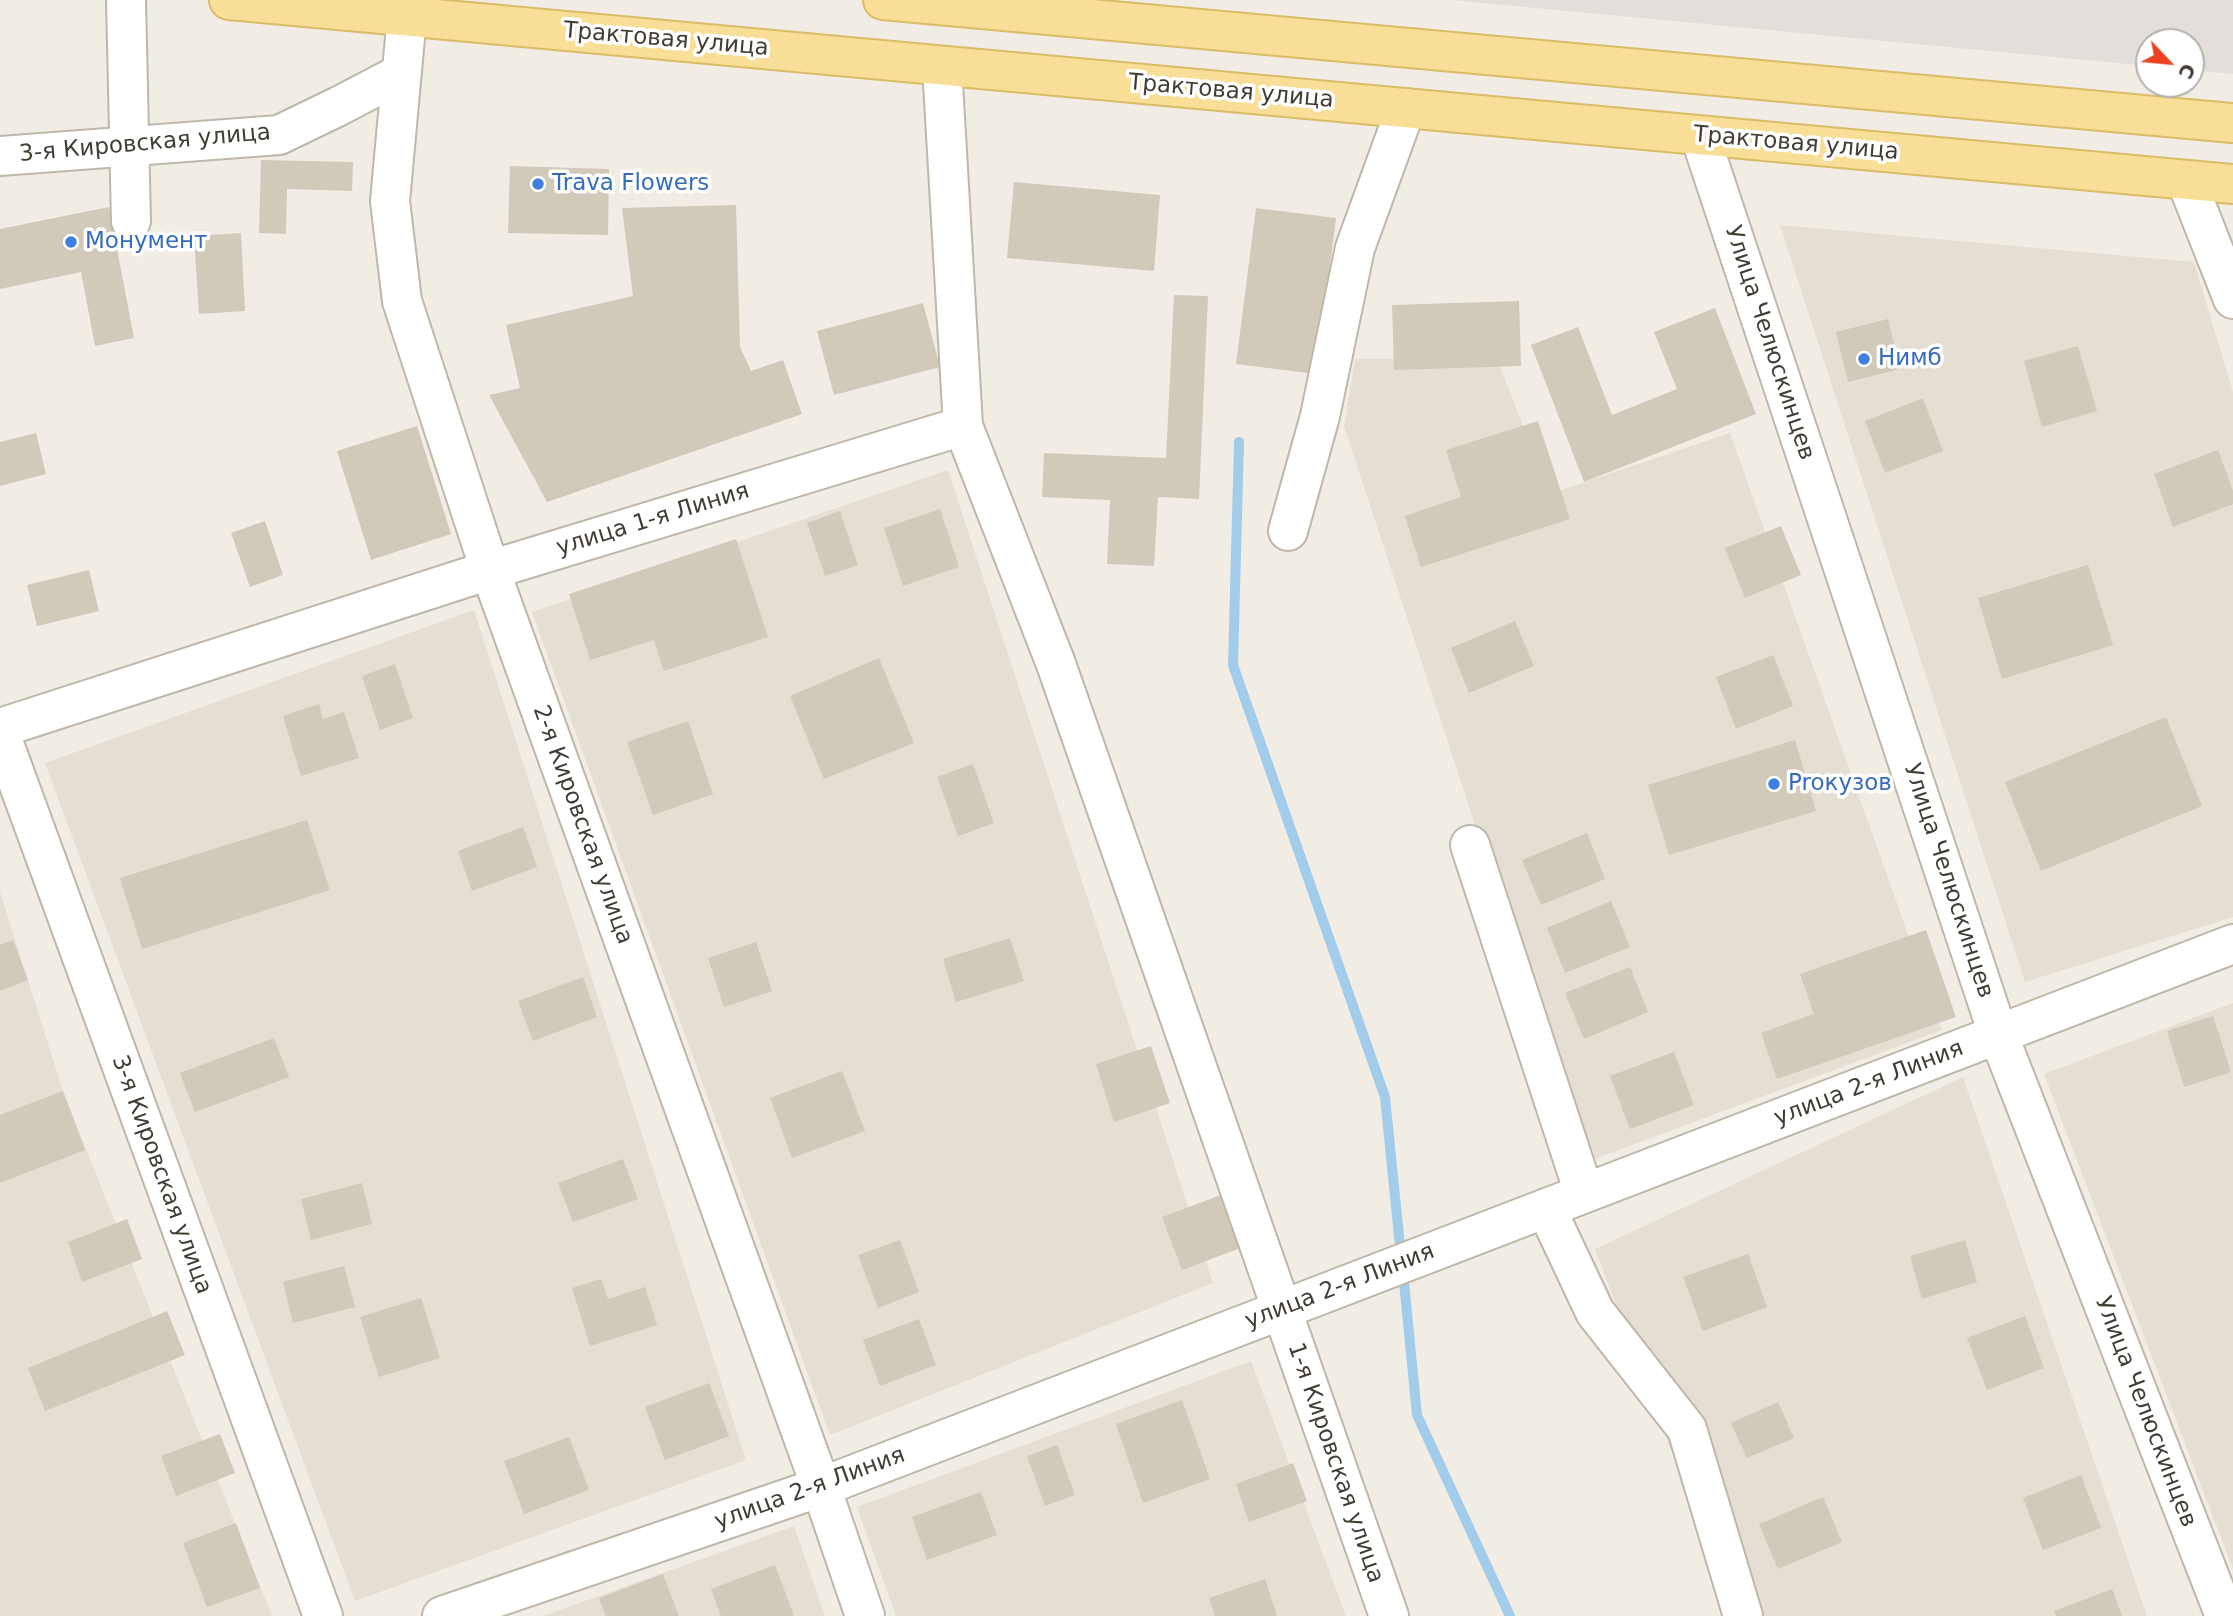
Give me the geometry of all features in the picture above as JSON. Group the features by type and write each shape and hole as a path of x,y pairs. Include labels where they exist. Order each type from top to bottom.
{"main road":[{"name":"Трактовая улица","path":"229,0 2233,184"},
{"path":"883,0 2233,123"}],"street":[{"path":"126,0 131,221"},
{"name":"2-я Кировская улица","path":"407,16 390,201 402,301 490,570 821,1487 865,1616"},
{"path":"942,66 963,426"},
{"name":"3-я Кировская улица","path":"0,156 279,135 340,107 402,73"},
{"path":"1288,531 1320,416 1355,248 1406,108"},
{"name":"Улица Челюскинцев","path":"1700,135 1998,1034 2225,1616"},
{"path":"2186,180 2233,299"},
{"name":"улица 1-я Линия","path":"0,728 490,570 963,426"},
{"name":"1-я Кировская улица","path":"963,426 1056,664 1389,1616"},
{"name":"3-я Кировская улица","path":"0,733 323,1616"},
{"path":"1470,845 1584,1194"},
{"name":"улица 2-я Линия","path":"442,1616 821,1487 2233,944"},
{"path":"1546,1208 1595,1312 1687,1429 1744,1616"}],"shaded area":[{"path":"1451,0 2233,0 2233,74 2205,71 2205,28 2135,28 2135,65"},
{"path":"1780,225 2194,262 2233,392 2233,917 2025,982"},
{"path":"1355,359 1497,359 1550,494 1730,433 1942,1030 1586,1162 1344,426"},
{"path":"948,470 1213,1283 830,1435 532,612"},
{"path":"474,610 746,1460 355,1601 45,763"},
{"path":"0,892 63,1091 272,1616 0,1616"},
{"path":"2233,1003 2233,1569 2044,1074"},
{"path":"1963,1077 2147,1616 1734,1616 1595,1249"},
{"path":"1251,1361 1346,1616 896,1616 857,1507"},
{"path":"794,1526 825,1616 543,1616"}],"building":[{"path":"261,160 353,162 352,191 287,189 286,234 259,233"},
{"path":"510,166 609,169 608,235 508,233"},
{"path":"1014,182 1160,195 1154,271 1007,258"},
{"path":"736,205 740,347 751,371 783,360 802,414 547,502 489,395 520,388 506,325 633,296 622,208"},
{"path":"109,207 134,338 95,346 81,272 0,289 0,229"},
{"path":"1256,208 1336,218 1316,374 1236,364"},
{"path":"241,233 245,311 199,314 194,236"},
{"path":"1174,295 1208,296 1199,499 1158,497 1154,566 1107,564 1110,500 1042,497 1044,453 1166,458"},
{"path":"1519,301 1521,366 1394,370 1392,305"},
{"path":"923,303 940,367 834,395 817,331"},
{"path":"1715,308 1756,414 1584,482 1531,345 1578,327 1612,415 1677,389 1654,332"},
{"path":"1888,319 1900,369 1848,382 1836,332"},
{"path":"2078,346 2097,411 2042,427 2024,361"},
{"path":"1923,398 1943,451 1885,473 1865,421"},
{"path":"1538,421 1570,519 1421,567 1405,516 1461,497 1446,450"},
{"path":"417,426 451,534 371,560 337,451"},
{"path":"36,433 46,474 0,486 0,442"},
{"path":"2218,450 2233,491 2233,504 2173,527 2154,474"},
{"path":"940,509 959,567 903,586 884,528"},
{"path":"840,511 858,565 825,576 807,523"},
{"path":"265,521 283,575 250,587 231,533"},
{"path":"1781,526 1801,575 1745,598 1725,548"},
{"path":"736,539 768,637 664,671 654,640 590,660 569,594"},
{"path":"2088,565 2113,645 2002,679 1978,598"},
{"path":"89,570 99,611 37,626 27,585"},
{"path":"1515,621 1534,666 1469,693 1451,648"},
{"path":"1773,655 1793,706 1736,729 1716,677"},
{"path":"879,658 914,743 824,779 790,696"},
{"path":"395,664 413,718 380,730 362,676"},
{"path":"319,704 323,719 344,712 359,758 301,776 283,716"},
{"path":"2166,717 2202,806 2041,871 2005,782"},
{"path":"688,721 713,794 653,815 627,742"},
{"path":"1795,740 1816,811 1669,855 1648,785"},
{"path":"973,764 994,823 958,836 937,777"},
{"path":"307,820 330,890 142,949 120,878"},
{"path":"523,827 537,867 472,891 458,851"},
{"path":"1587,833 1605,879 1541,905 1522,860"},
{"path":"1611,901 1630,947 1565,973 1547,928"},
{"path":"1926,930 1956,1017 1777,1079 1761,1033 1814,1014 1800,974"},
{"path":"1010,938 1024,981 956,1002 943,959"},
{"path":"13,940 28,980 0,991 0,945"},
{"path":"756,942 772,991 724,1007 708,958"},
{"path":"1630,967 1648,1012 1584,1039 1565,993"},
{"path":"583,977 597,1017 533,1041 518,1001"},
{"path":"2213,1016 2231,1072 2184,1087 2167,1031"},
{"path":"274,1038 289,1077 195,1112 180,1073"},
{"path":"1151,1046 1170,1103 1114,1122 1096,1064"},
{"path":"1674,1052 1694,1105 1630,1129 1610,1076"},
{"path":"842,1071 865,1131 792,1158 770,1098"},
{"path":"63,1091 85,1150 0,1183 0,1115"},
{"path":"623,1159 638,1199 573,1222 558,1183"},
{"path":"362,1183 372,1224 311,1240 301,1199"},
{"path":"1226,1193 1246,1246 1182,1270 1162,1217"},
{"path":"127,1219 142,1259 82,1282 68,1242"},
{"path":"900,1240 919,1292 878,1308 858,1255"},
{"path":"1965,1240 1977,1282 1922,1299 1910,1256"},
{"path":"1748,1254 1767,1307 1703,1331 1683,1277"},
{"path":"344,1266 355,1307 293,1323 283,1282"},
{"path":"601,1279 608,1299 645,1287 657,1325 590,1346 572,1288"},
{"path":"421,1298 440,1358 379,1377 360,1317"},
{"path":"167,1311 185,1355 45,1411 28,1368"},
{"path":"2025,1316 2044,1368 1987,1390 1967,1338"},
{"path":"919,1319 936,1365 880,1386 863,1340"},
{"path":"709,1383 729,1436 665,1460 645,1407"},
{"path":"1182,1400 1210,1479 1143,1503 1116,1424"},
{"path":"1778,1402 1794,1438 1747,1458 1731,1423"},
{"path":"220,1434 235,1473 176,1496 161,1456"},
{"path":"569,1437 589,1490 524,1514 504,1461"},
{"path":"1057,1445 1075,1495 1045,1506 1027,1456"},
{"path":"1293,1463 1307,1501 1249,1522 1236,1484"},
{"path":"2081,1475 2101,1528 2043,1550 2023,1498"},
{"path":"981,1492 997,1535 927,1560 912,1517"},
{"path":"1823,1497 1842,1542 1778,1569 1759,1524"},
{"path":"236,1523 260,1588 207,1607 183,1543"},
{"path":"775,1565 794,1616 721,1616 711,1589"},
{"path":"663,1574 679,1616 606,1616 599,1598"},
{"path":"1265,1579 1277,1616 1215,1616 1209,1598"},
{"path":"2112,1589 2122,1616 2056,1616 2054,1611"}],"waterway":[{"path":"1239,442 1233,665 1385,1097 1401,1256"},
{"path":"1403,1272 1417,1415 1510,1616"}],"place":[{"name":"Trava Flowers","path":"538,184"},
{"name":"Монумент","path":"71,242"},
{"name":"Нимб","path":"1864,359"},
{"name":"Proкузов","path":"1774,784"}]}
